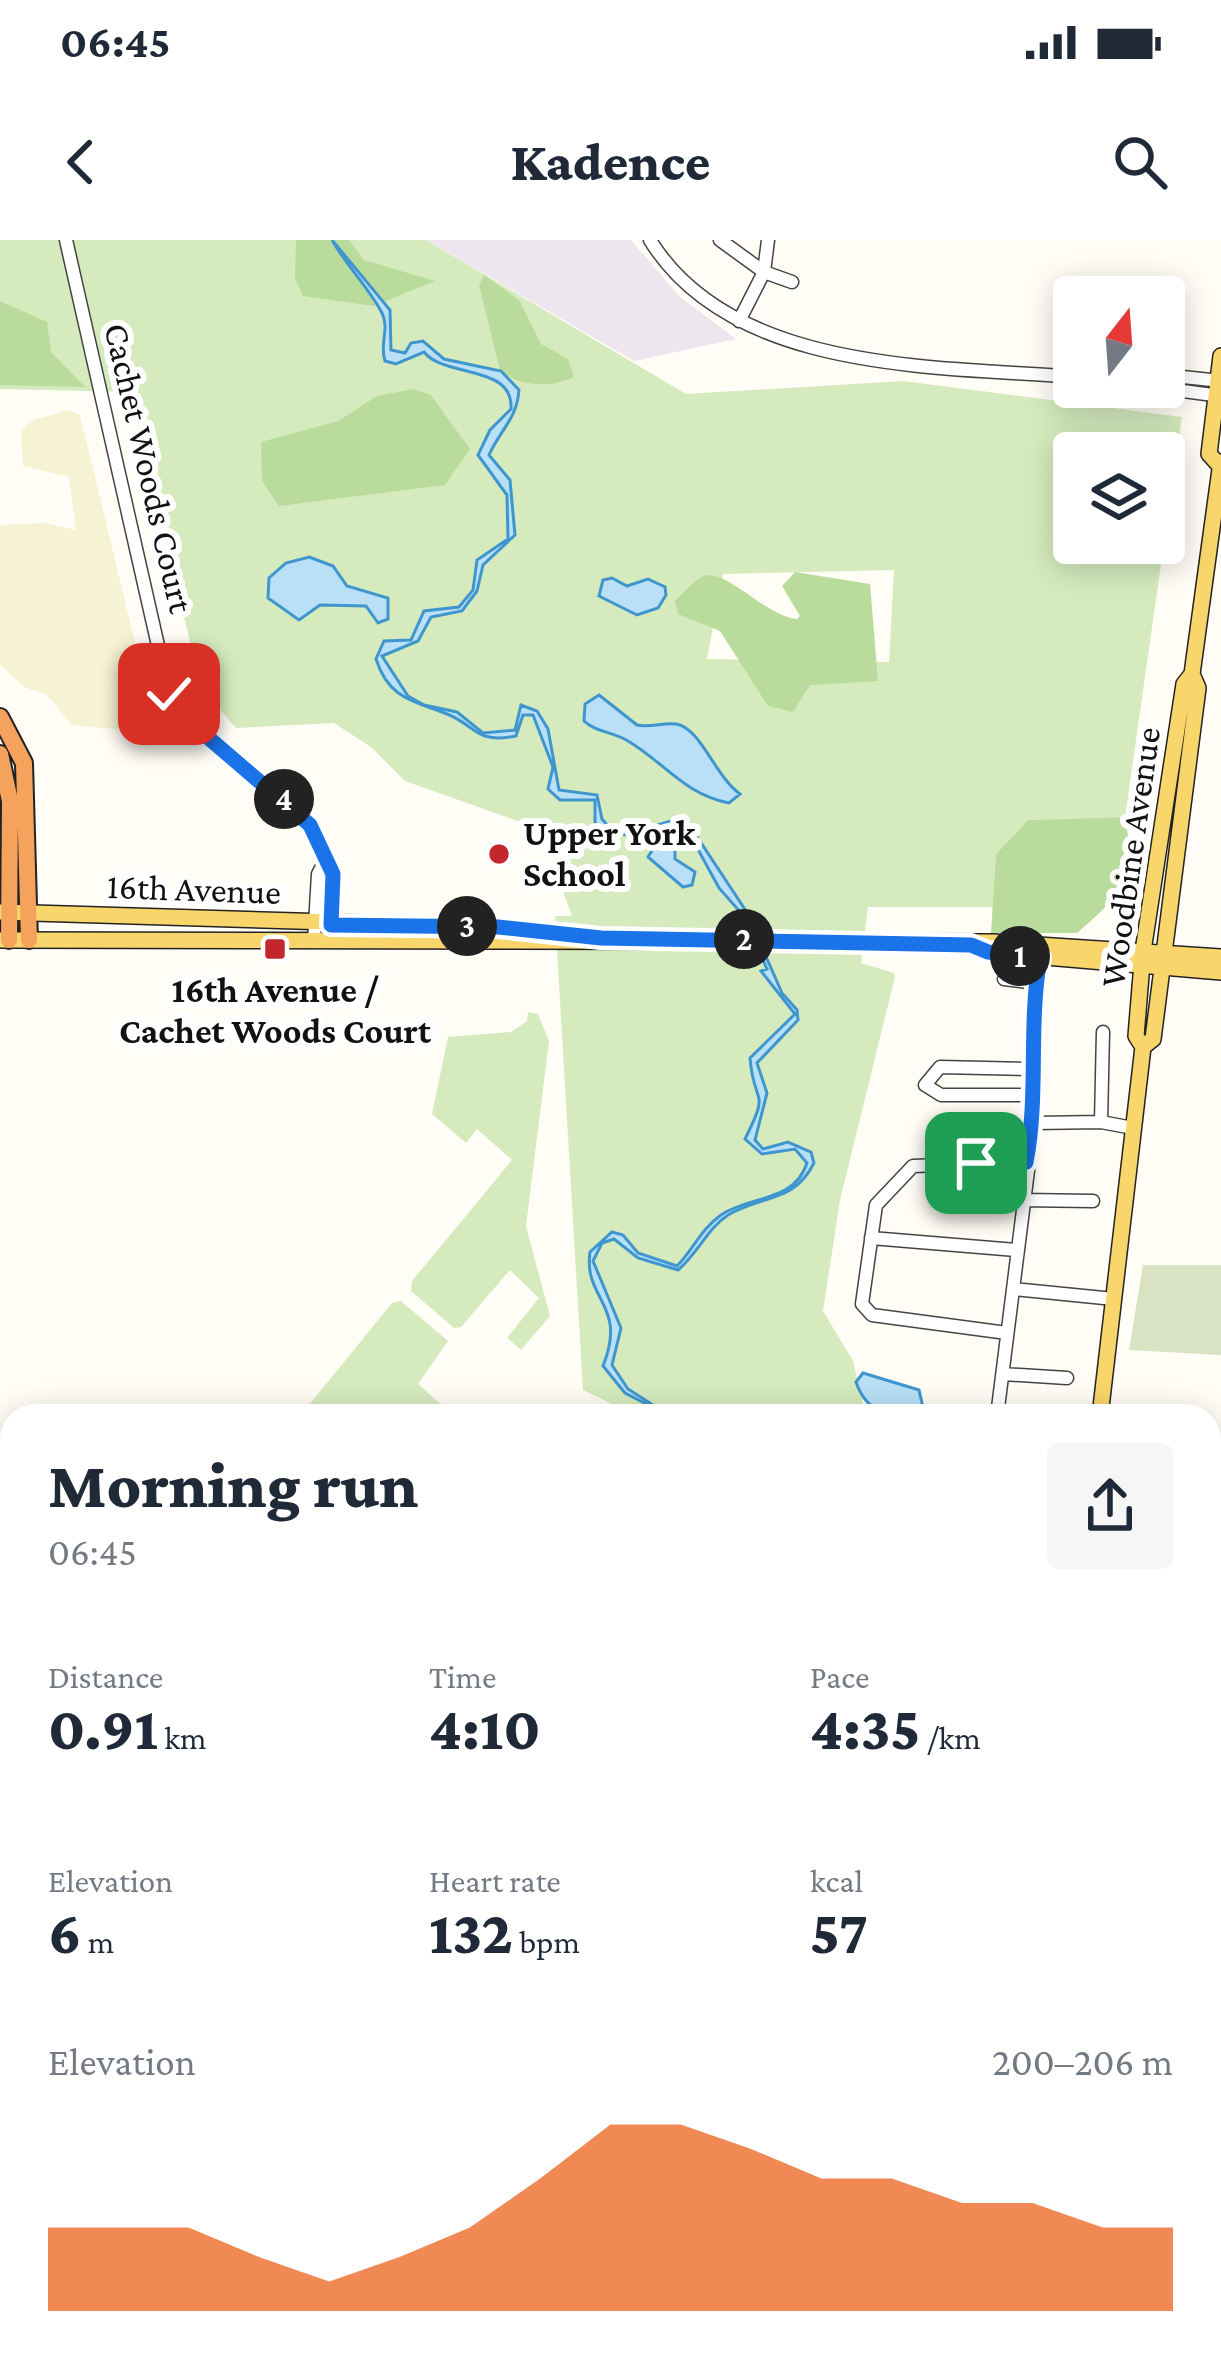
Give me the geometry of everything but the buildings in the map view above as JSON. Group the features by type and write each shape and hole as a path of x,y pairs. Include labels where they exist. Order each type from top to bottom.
{"highway":[{"path":"0,716 24,763 12,912 5,940"},
{"path":"0,754 10,801 12,912 29,940"}],"main road":[{"name":"Woodbine Avenue","path":"1143,1048 1153,1039 1198,688 1192,674 1220,464 1209,454 1221,356"},
{"name":"Woodbine Avenue","path":"1101,1404 1143,1048 1136,1036 1142,960 1184,684 1192,674"},
{"name":"16th Avenue","path":"12,912 512,945 601,938 736,938 971,945 1142,960"},
{"name":"16th Avenue","path":"5,940 323,933"},
{"name":"16th Avenue","path":"971,945 988,952 1040,958 1161,961 1221,957"},
{"name":"16th Avenue","path":"1161,961 1221,972"}],"street":[{"name":"Cachet Woods Court","path":"66,240 169,694 204,734 295,807 333,874 323,933"},
{"path":"650,240 678,276 740,321 812,350 1053,375"},
{"path":"720,240 764,272 792,282"},
{"path":"740,321 764,272 768,240"},
{"path":"1185,380 1219,388"},
{"path":"1185,387 1219,388"},
{"path":"999,1404 1034,1124 1031,1069 1040,958"},
{"path":"1004,979 1036,982"},
{"path":"1102,1122 1103,1032"},
{"path":"1031,1069 940,1066 925,1085 941,1095 1031,1095"},
{"path":"1034,1124 1102,1122 1133,1128"},
{"path":"1007,1333 872,1315 862,1304 876,1205 913,1166 1026,1162"},
{"path":"1021,1199 1093,1202"},
{"path":"871,1238 1016,1250"},
{"path":"1013,1289 1114,1299"},
{"path":"1003,1374 1067,1378"}],"shaded area":[{"path":"426,240 631,240 680,297 736,339 634,361"},
{"path":"69,410 80,415 138,655 166,726 135,731 72,725 47,695 24,687 0,664 0,525 45,523 76,530 69,477 23,466 21,432 30,421"}],"green space":[{"path":"0,240 426,240 686,394 903,381 1053,400 1053,408 1112,408 1182,417 1180,432 1053,432 1053,564 1161,564 1125,817 1028,820 996,854 993,907 868,907 861,963 895,977 840,1200 823,1311 853,1361 863,1404 612,1404 583,1390 555,916 572,916 540,829 405,781 371,747 334,723 236,728 201,687 130,392 0,389","holes":["894,570 889,662 707,659 723,574"]},
{"path":"296,240 349,240 364,260 435,281 373,306 303,296 295,278"},
{"path":"484,275 519,300 541,344 568,359 574,377 536,384 500,370 479,285"},
{"path":"0,301 47,322 51,352 85,387 0,385"},
{"path":"413,389 431,395 470,449 445,485 279,506 262,481 261,442 338,421 377,396"},
{"path":"795,572 870,584 878,681 810,685 793,712 768,706 720,631 678,614 675,601 700,578 713,575 797,619 800,616 782,586"},
{"path":"1125,817 1129,856 1122,884 1105,908 1077,933 991,933 996,854 1028,820"},
{"path":"528,1012 538,1014 549,1041 526,1226 550,1316 521,1350 507,1338 539,1298 510,1270 461,1327 454,1328 411,1291 412,1281 512,1160 477,1129 466,1143 432,1114 448,1037 511,1032 527,1021"},
{"path":"1143,1265 1221,1265 1221,1355 1129,1350"},
{"path":"401,1301 448,1341 418,1384 440,1404 310,1404 392,1303"}],"water":[{"path":"332,240 390,310 391,350 405,353 411,343 423,341 444,359 501,371 519,390 512,417 489,455 510,480 515,535 483,565 477,591 462,611 431,617 418,641 382,656 408,696 457,712 483,733 515,730 521,705 537,711 548,729 559,790 597,795 602,819 610,828 638,831 684,817 746,911 782,993 797,1010 798,1020 757,1063 767,1093 755,1140 763,1149 788,1142 811,1152 814,1163 806,1176 787,1192 728,1215 678,1270 638,1258 614,1239 602,1243 593,1261 621,1328 612,1365 628,1389 651,1404 625,1393 603,1366 611,1329 593,1281 590,1252 612,1232 623,1235 638,1253 677,1266 721,1215 782,1192 801,1176 807,1163 795,1149 762,1154 745,1139 759,1104 750,1058 795,1014 761,971 767,969 742,914 719,888 683,822 634,836 601,831 595,822 595,800 560,800 548,789 553,767 533,715 523,715 516,736 484,736 404,697 381,673 376,659 384,641 411,640 424,611 459,607 473,590 477,560 508,539 507,495 478,455 490,430 511,409 501,385 446,366 424,352 396,364 385,361 382,313"},
{"path":"309,557 333,566 347,586 388,598 388,619 378,623 366,606 320,605 299,620 268,598 269,578 286,563"},
{"path":"612,578 627,586 648,579 665,587 666,595 658,608 637,615 599,596 603,580"},
{"path":"599,695 637,725 685,727 740,794 729,803 699,793 628,741 588,725 585,704"},
{"path":"660,838 675,841 675,859 695,872 692,885 683,887 648,857"},
{"path":"863,1373 919,1390 922,1404 870,1404 856,1382"}],"place":[{"name":"Upper York School","path":"499,854"},
{"name":"16th Avenue / Cachet Woods Court","path":"275,949"}],"route":[{"path":"169,694 204,734 295,807 310,825 333,874 331,925 498,927 601,938 971,945 988,952 1040,958 1030,1033 1034,1124 1026,1162 976,1163"}]}
